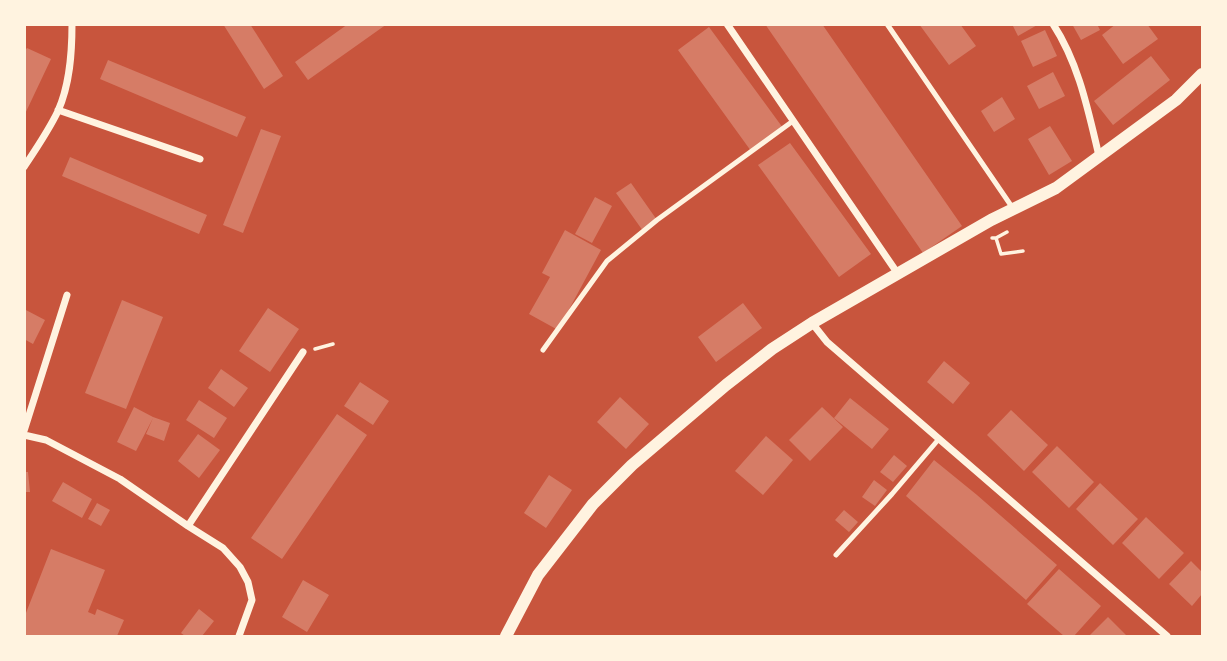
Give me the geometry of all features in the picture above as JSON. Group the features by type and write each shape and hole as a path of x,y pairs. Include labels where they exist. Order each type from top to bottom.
{"street":[{"path":"24,167 58,110 67,81 72,24"},
{"path":"727,24 898,274"},
{"path":"1053,24 1065,43 1081,81 1099,156"},
{"path":"506,636 538,575 593,504 671,431 726,385 772,349 813,323 991,220 1056,188 1176,100 1202,74"},
{"path":"58,110 200,159"},
{"path":"68,295 24,433 46,440 120,479 223,548 240,567 248,582 252,600 239,636"},
{"path":"813,323 827,342 1167,636"},
{"path":"188,526 303,352"}],"lane":[{"path":"887,24 1014,210"},
{"path":"543,351 607,261 793,121"},
{"path":"836,555 938,440"}],"path":[{"path":"996,238 1001,254 1023,251"}],"building":[{"path":"223,24 250,24 283,76 264,89"},
{"path":"348,24 387,24 308,80 295,62"},
{"path":"765,24 822,24 962,226 923,253"},
{"path":"919,24 960,24 976,46 949,65"},
{"path":"1012,24 1039,24 1018,36"},
{"path":"1072,24 1097,24 1100,30 1081,40"},
{"path":"1116,24 1147,24 1158,39 1123,64 1102,35"},
{"path":"709,27 783,128 751,151 678,50"},
{"path":"1045,30 1057,56 1033,67 1021,41"},
{"path":"27,48 51,59 24,116 24,52"},
{"path":"1151,56 1170,80 1113,125 1094,101"},
{"path":"108,60 246,117 237,137 100,79"},
{"path":"1053,72 1065,96 1039,109 1027,86"},
{"path":"1002,97 1015,119 994,132 981,111"},
{"path":"1050,126 1072,161 1049,175 1028,139"},
{"path":"261,129 281,136 243,233 223,225"},
{"path":"790,143 871,254 839,277 758,165"},
{"path":"70,157 207,215 199,234 62,176"},
{"path":"631,183 657,220 643,231 616,193"},
{"path":"595,197 612,206 592,243 575,234"},
{"path":"565,230 601,250 558,330 529,314 550,277 542,273"},
{"path":"122,300 163,317 126,409 85,393"},
{"path":"743,303 762,328 716,362 698,337"},
{"path":"268,308 299,329 270,372 239,351"},
{"path":"24,309 45,320 33,344 24,339"},
{"path":"944,361 970,383 953,404 927,382"},
{"path":"221,369 248,388 234,407 208,388"},
{"path":"360,382 389,401 373,425 344,406"},
{"path":"620,397 649,424 626,449 597,422"},
{"path":"850,398 889,429 872,449 834,418"},
{"path":"199,400 227,418 214,438 186,420"},
{"path":"134,407 170,423 164,441 146,434 153,418 136,451 117,442"},
{"path":"822,407 843,427 810,461 789,440"},
{"path":"1011,410 1048,445 1024,471 987,435"},
{"path":"337,414 367,435 282,559 251,538"},
{"path":"198,434 220,450 199,478 178,461"},
{"path":"766,436 793,460 763,495 735,471"},
{"path":"1057,446 1094,482 1069,508 1032,472"},
{"path":"894,455 907,466 893,482 880,472"},
{"path":"934,460 1057,565 1026,600 906,496"},
{"path":"24,472 28,472 30,492 24,492"},
{"path":"549,475 572,490 546,528 524,513"},
{"path":"874,480 887,490 875,506 862,497"},
{"path":"63,482 92,499 82,518 52,501"},
{"path":"1100,483 1138,519 1113,545 1076,509"},
{"path":"97,503 110,510 101,526 88,519"},
{"path":"844,510 858,522 849,532 835,520"},
{"path":"1146,517 1184,553 1159,579 1122,543"},
{"path":"51,549 105,570 88,612 95,615 97,609 124,620 117,636 24,636 24,618"},
{"path":"1191,561 1202,572 1202,594 1192,606 1169,584"},
{"path":"1059,569 1101,606 1074,636 1064,636 1027,604"},
{"path":"303,580 329,595 307,632 282,617"},
{"path":"199,609 214,621 202,636 185,636 181,633"},
{"path":"1108,617 1127,636 1090,635"}]}
